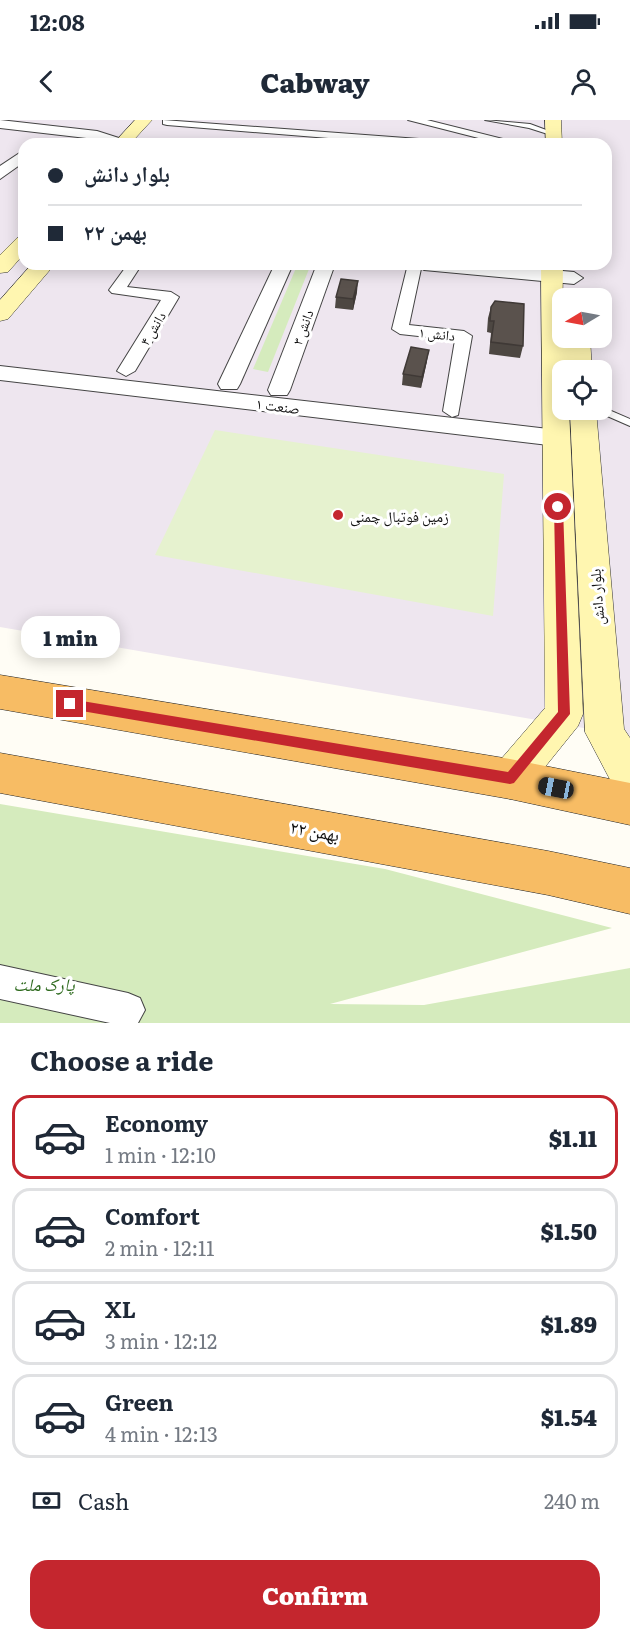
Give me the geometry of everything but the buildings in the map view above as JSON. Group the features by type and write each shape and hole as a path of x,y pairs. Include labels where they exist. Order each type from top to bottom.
{"highway":[{"path":"0,692 510,779 630,804"},
{"name":"۲۲ بهمن","path":"0,773 548,873 630,891"}],"main road":[{"path":"128,138 144,120"},
{"path":"153,138 168,121"},
{"path":"0,267 18,248"},
{"path":"0,314 39,270"},
{"name":"بلوار دانش","path":"564,360 565,276"},
{"name":"بلوار دانش","path":"510,779 564,714 563,420"},
{"name":"بلوار دانش","path":"564,420 605,732 630,777"}],"street":[{"path":"321,134 329,120"},
{"path":"413,120 491,138"},
{"path":"168,121 251,124 321,134 371,138"},
{"path":"0,124 54,129 105,138"},
{"path":"43,138 54,129"},
{"path":"0,155 18,155"},
{"path":"0,174 18,158"},
{"name":"دانش ۴","path":"126,371 171,297 117,290 131,270"},
{"path":"229,384 281,270"},
{"name":"دانش ۳","path":"279,390 324,270"},
{"name":"دانش ۱","path":"414,270 400,329 464,336 452,411"},
{"path":"509,270 565,276"},
{"name":"صنعت ۱","path":"0,356 452,411 552,414"},
{"name":"صنعت ۱","path":"0,373 552,413"},
{"path":"0,982 128,1010"}],"lane":[{"path":"488,120 530,126 554,133"},
{"path":"612,415 630,423"}],"shaded area":[{"path":"0,120 630,120 630,736 0,627"}],"green space":[{"path":"295,270 309,270 268,372 253,369"},
{"name":"زمین فوتبال چمنی","path":"215,430 504,474 493,616 155,555"},
{"name":"پارک ملت","path":"0,804 385,869 612,928 330,1004 424,1005 630,968 630,1023 0,1023"}],"place":[{"name":"زمین فوتبال چمنی","path":"338,515"}],"route":[{"path":"70,704 510,779 564,714 558,507"}]}
